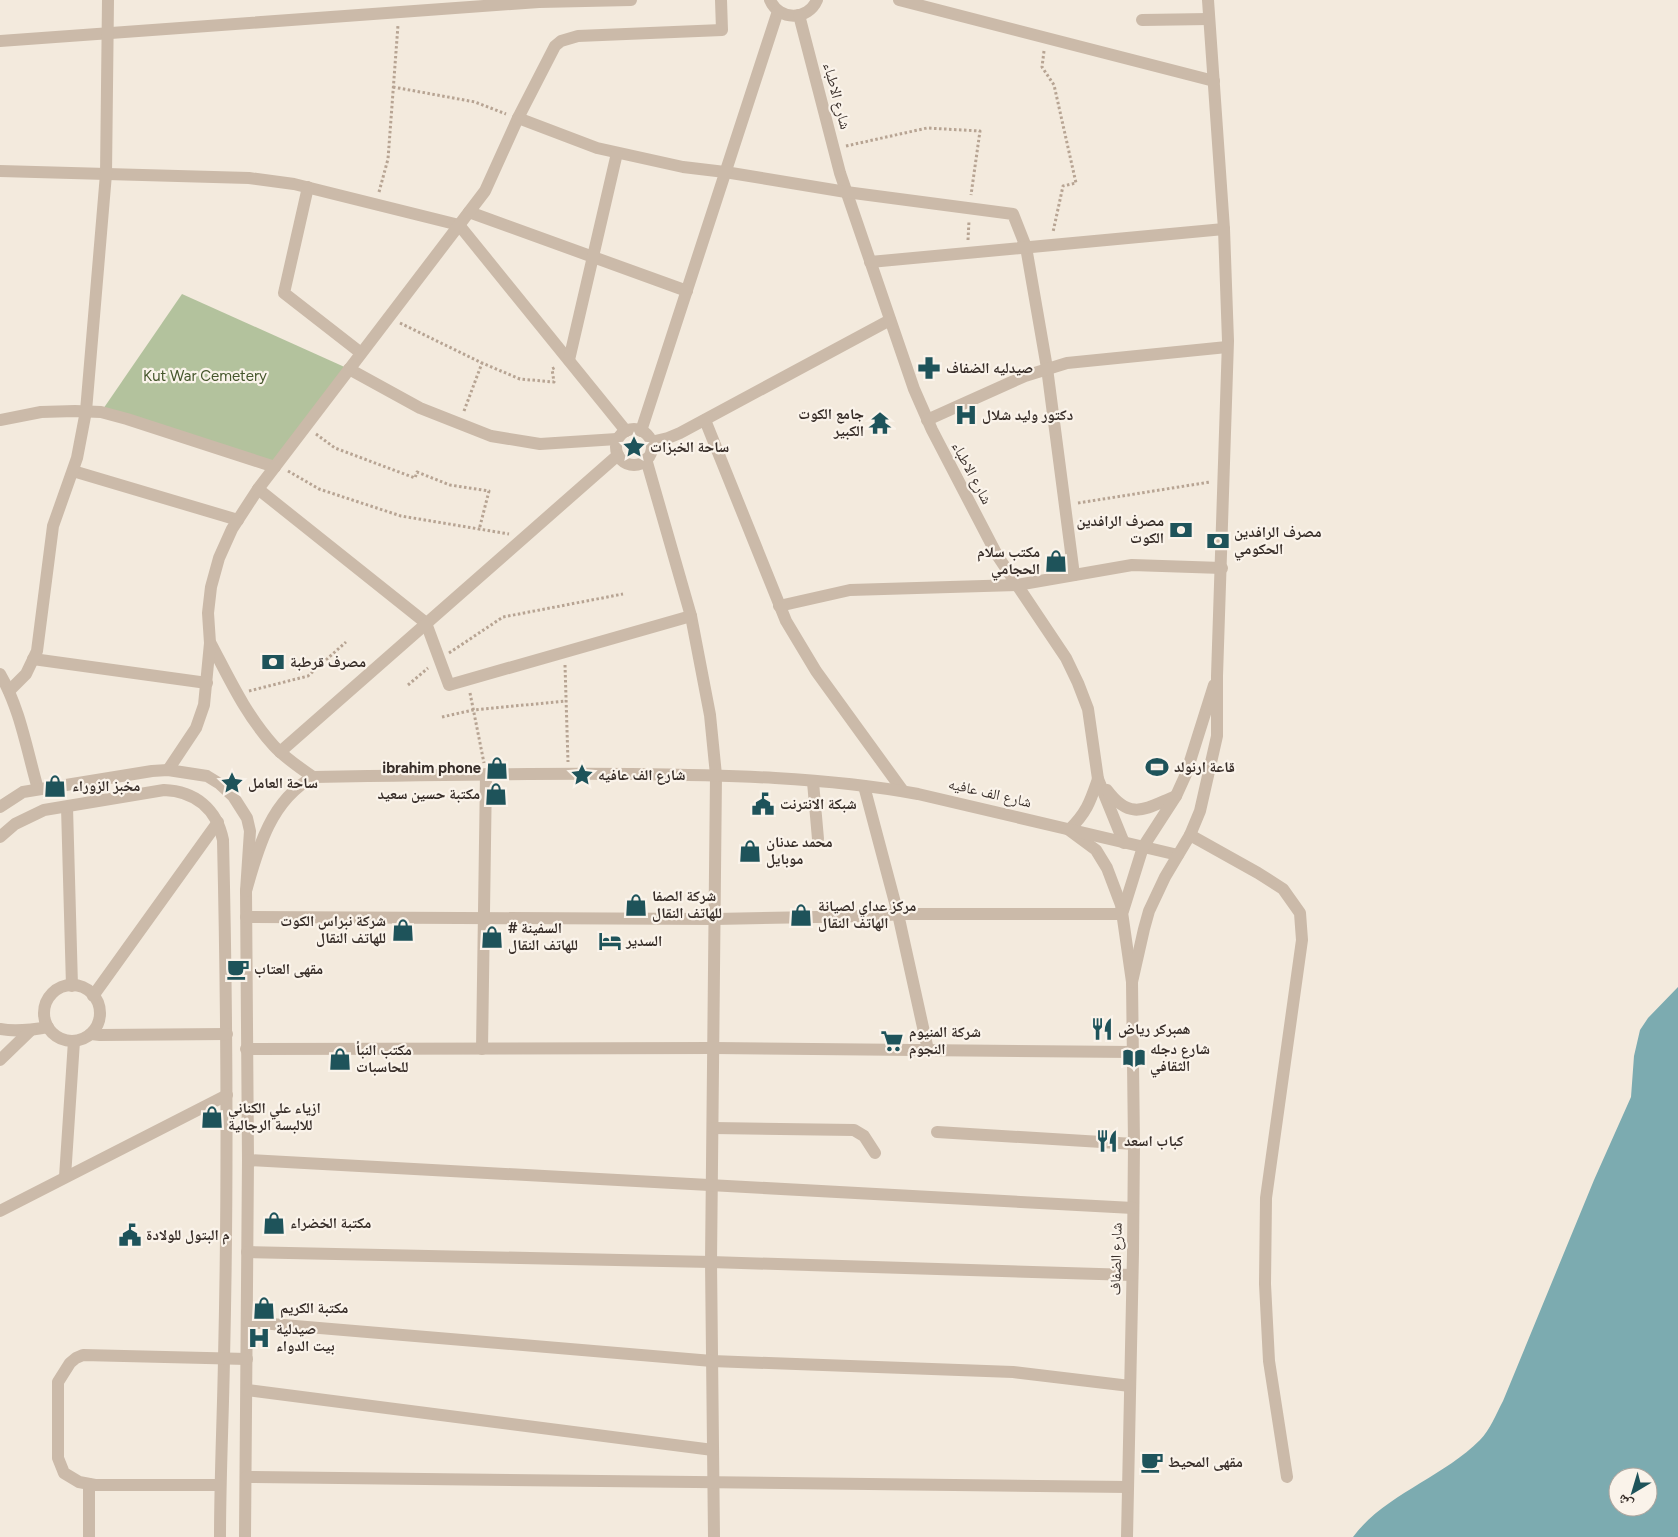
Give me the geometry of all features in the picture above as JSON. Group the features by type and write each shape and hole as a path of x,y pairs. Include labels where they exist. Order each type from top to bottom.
{"street":[{"path":"8,691 26,674 37,651 53,526 77,458 86,411 106,174 108,0"},
{"path":"0,41 552,1 631,0"},
{"path":"168,770 196,728 204,705 210,643 208,612 211,587 219,558 238,520 276,465 485,191 518,118 556,46 561,41 578,36 722,30 720,0"},
{"path":"770,0 778,11 784,14 799,15 811,9 817,0"},
{"path":"899,0 1214,81"},
{"path":"1132,982 1149,911 1190,835 1200,811 1217,736 1217,676 1228,347 1224,229 1208,0"},
{"path":"641,431 778,11"},
{"name":"شارع الاطباء","path":"799,15 846,192 914,389 927,420 997,555 1066,658 1078,683 1088,709 1098,779 1124,842"},
{"path":"1142,20 1209,19"},
{"path":"518,118 597,148 684,167 846,192 1014,214 1026,247 1046,368 1074,575"},
{"path":"569,360 617,153"},
{"path":"0,171 249,178 308,187 459,224 569,360 622,435"},
{"path":"308,187 284,293 361,353"},
{"path":"469,212 686,291"},
{"path":"870,262 1224,229"},
{"path":"651,442 668,438 704,420 890,320"},
{"path":"927,420 1046,368 1067,363 1228,347"},
{"path":"349,369 420,408 491,436 540,444 622,435 632,429 641,431 648,436 651,442 652,448 646,459 635,464 629,464 624,461 618,455 616,445 622,435"},
{"path":"0,420 41,412 101,412 276,465"},
{"path":"704,420 779,606 790,628 816,671 903,791"},
{"path":"280,752 618,455"},
{"path":"646,459 691,616 710,715 716,775 711,1262 714,1537"},
{"path":"73,471 238,520"},
{"path":"258,489 426,623 449,685 691,616"},
{"path":"779,606 850,590 1017,585 1132,564 1222,568"},
{"path":"210,643 253,720 280,752 313,777 296,788 269,824 257,850 246,891"},
{"path":"33,659 207,683"},
{"path":"0,674 15,709 38,789"},
{"path":"1122,914 1143,847 1176,796 1186,774 1217,676"},
{"path":"0,807 22,792 168,770 208,776 233,796 247,818 250,831 246,891 248,1322 245,1537"},
{"path":"482,1049 486,774"},
{"name":"شارع الف عافيه","path":"313,777 486,774 716,775 864,786 903,791 1178,855"},
{"path":"1098,779 1122,807 1140,811 1176,796"},
{"path":"1098,779 1090,803 1082,817 1069,830 1096,850 1107,868 1121,905 1132,982"},
{"path":"813,782 818,839"},
{"path":"864,786 898,914 928,1050"},
{"path":"0,836 14,824 44,810 164,790 174,790 192,796 214,814 218,822 223,840 228,1034 220,1537"},
{"path":"67,807 72,986"},
{"path":"93,996 218,822"},
{"path":"1190,835 1283,889 1300,913 1302,940 1266,1198 1266,1284 1269,1361 1287,1477"},
{"path":"246,917 715,919 898,914 1122,914"},
{"name":"شارع الضفاف","path":"1127,1537 1134,1144 1132,982"},
{"path":"64,986 72,986 83,988 93,996 99,1009 99,1018 91,1034 83,1039 65,1040 57,1037 48,1027 44,1014 45,1005 56,990 64,986"},
{"path":"0,1029 10,1031 48,1027"},
{"path":"0,1060 31,1030"},
{"path":"91,1034 228,1034"},
{"path":"65,1177 74,1041"},
{"path":"246,1049 714,1048 1132,1052"},
{"path":"0,1211 227,1095"},
{"path":"713,1128 854,1130 864,1136 875,1152"},
{"path":"938,1132 1134,1144"},
{"path":"248,1160 1133,1208"},
{"path":"248,1252 711,1262 1132,1275"},
{"path":"248,1322 712,1361 1013,1372 1130,1386"},
{"path":"220,1485 89,1484 71,1478 64,1473 58,1458 58,1382 65,1369 76,1358 83,1355 247,1359"},
{"path":"247,1390 713,1450"},
{"path":"246,1477 1128,1487"},
{"path":"89,1484 89,1537"}],"path":[{"path":"375,204 388,159 399,12"},
{"path":"1047,38 1042,67 1054,86 1076,183 1063,186 1050,245"},
{"path":"393,87 475,102 518,118"},
{"path":"834,149 927,128 980,130 969,208 968,253"},
{"path":"388,317 482,363 520,379 554,382 552,369 569,360"},
{"path":"459,424 482,363"},
{"path":"305,427 335,448 415,478 417,472 450,485 489,492 480,530"},
{"path":"276,465 319,489 392,513 509,534 519,541"},
{"path":"1065,505 1224,480"},
{"path":"408,685 439,659 503,618 623,594"},
{"path":"237,694 308,676 346,642"},
{"path":"565,652 568,774"},
{"path":"468,680 486,774"},
{"path":"442,717 474,710 566,700"}],"green space":[{"name":"Kut War Cemetery","path":"182,294 349,369 275,467 101,412"}],"water":[{"path":"1678,987 1678,1537 1353,1537 1381,1509 1465,1453 1484,1436 1490,1427 1503,1401 1594,1180 1631,1097 1634,1056 1640,1030 1648,1018"}],"place":[{"name":"صيدليه الضفاف","path":"929,368"},
{"name":"دكتور وليد شلال","path":"966,415"},
{"name":"جامع الكوت الكبير","path":"880,423"},
{"name":"ساحة الخبزات","path":"634,447"},
{"name":"مصرف الرافدين الكوت","path":"1181,530"},
{"name":"مصرف الرافدين الحكومي","path":"1218,541"},
{"name":"مكتب سلام الحجامي","path":"1056,561"},
{"name":"مصرف قرطبة","path":"273,662"},
{"name":"قاعة ارنولد","path":"1157,767"},
{"name":"ibrahim phone","path":"497,768"},
{"name":"شارع الف عافيه","path":"582,775"},
{"name":"ساحة العامل","path":"232,783"},
{"name":"مخبز الزوراء","path":"55,786"},
{"name":"مكتبة حسين سعيد","path":"496,794"},
{"name":"شبكة الانترنت","path":"763,804"},
{"name":"محمد عدنان موبايل","path":"750,851"},
{"name":"شركة الصفا للهاتف النقال","path":"636,905"},
{"name":"مركز عداي لصيانة الهاتف النقال","path":"801,915"},
{"name":"شركة نبراس الكوت للهاتف النقال","path":"403,930"},
{"name":"# السفينة للهاتف النقال","path":"492,937"},
{"name":"السدير","path":"610,941"},
{"name":"مقهى العتاب","path":"238,969"},
{"name":"همبركر رياض","path":"1102,1029"},
{"name":"شركة المنيوم النجوم","path":"892,1041"},
{"name":"شارع دجله الثقافي","path":"1134,1058"},
{"name":"مكتب النبأ للحاسبات","path":"340,1059"},
{"name":"ازياء علي الكناني للالبسة الرجالية","path":"212,1117"},
{"name":"كباب اسعد","path":"1107,1141"},
{"name":"مكتبة الخضراء","path":"274,1223"},
{"name":"م البتول للولادة","path":"130,1235"},
{"name":"مكتبة الكريم","path":"264,1308"},
{"name":"صيدلية بيت الدواء","path":"259,1338"},
{"name":"مقهى المحيط","path":"1152,1462"}]}
